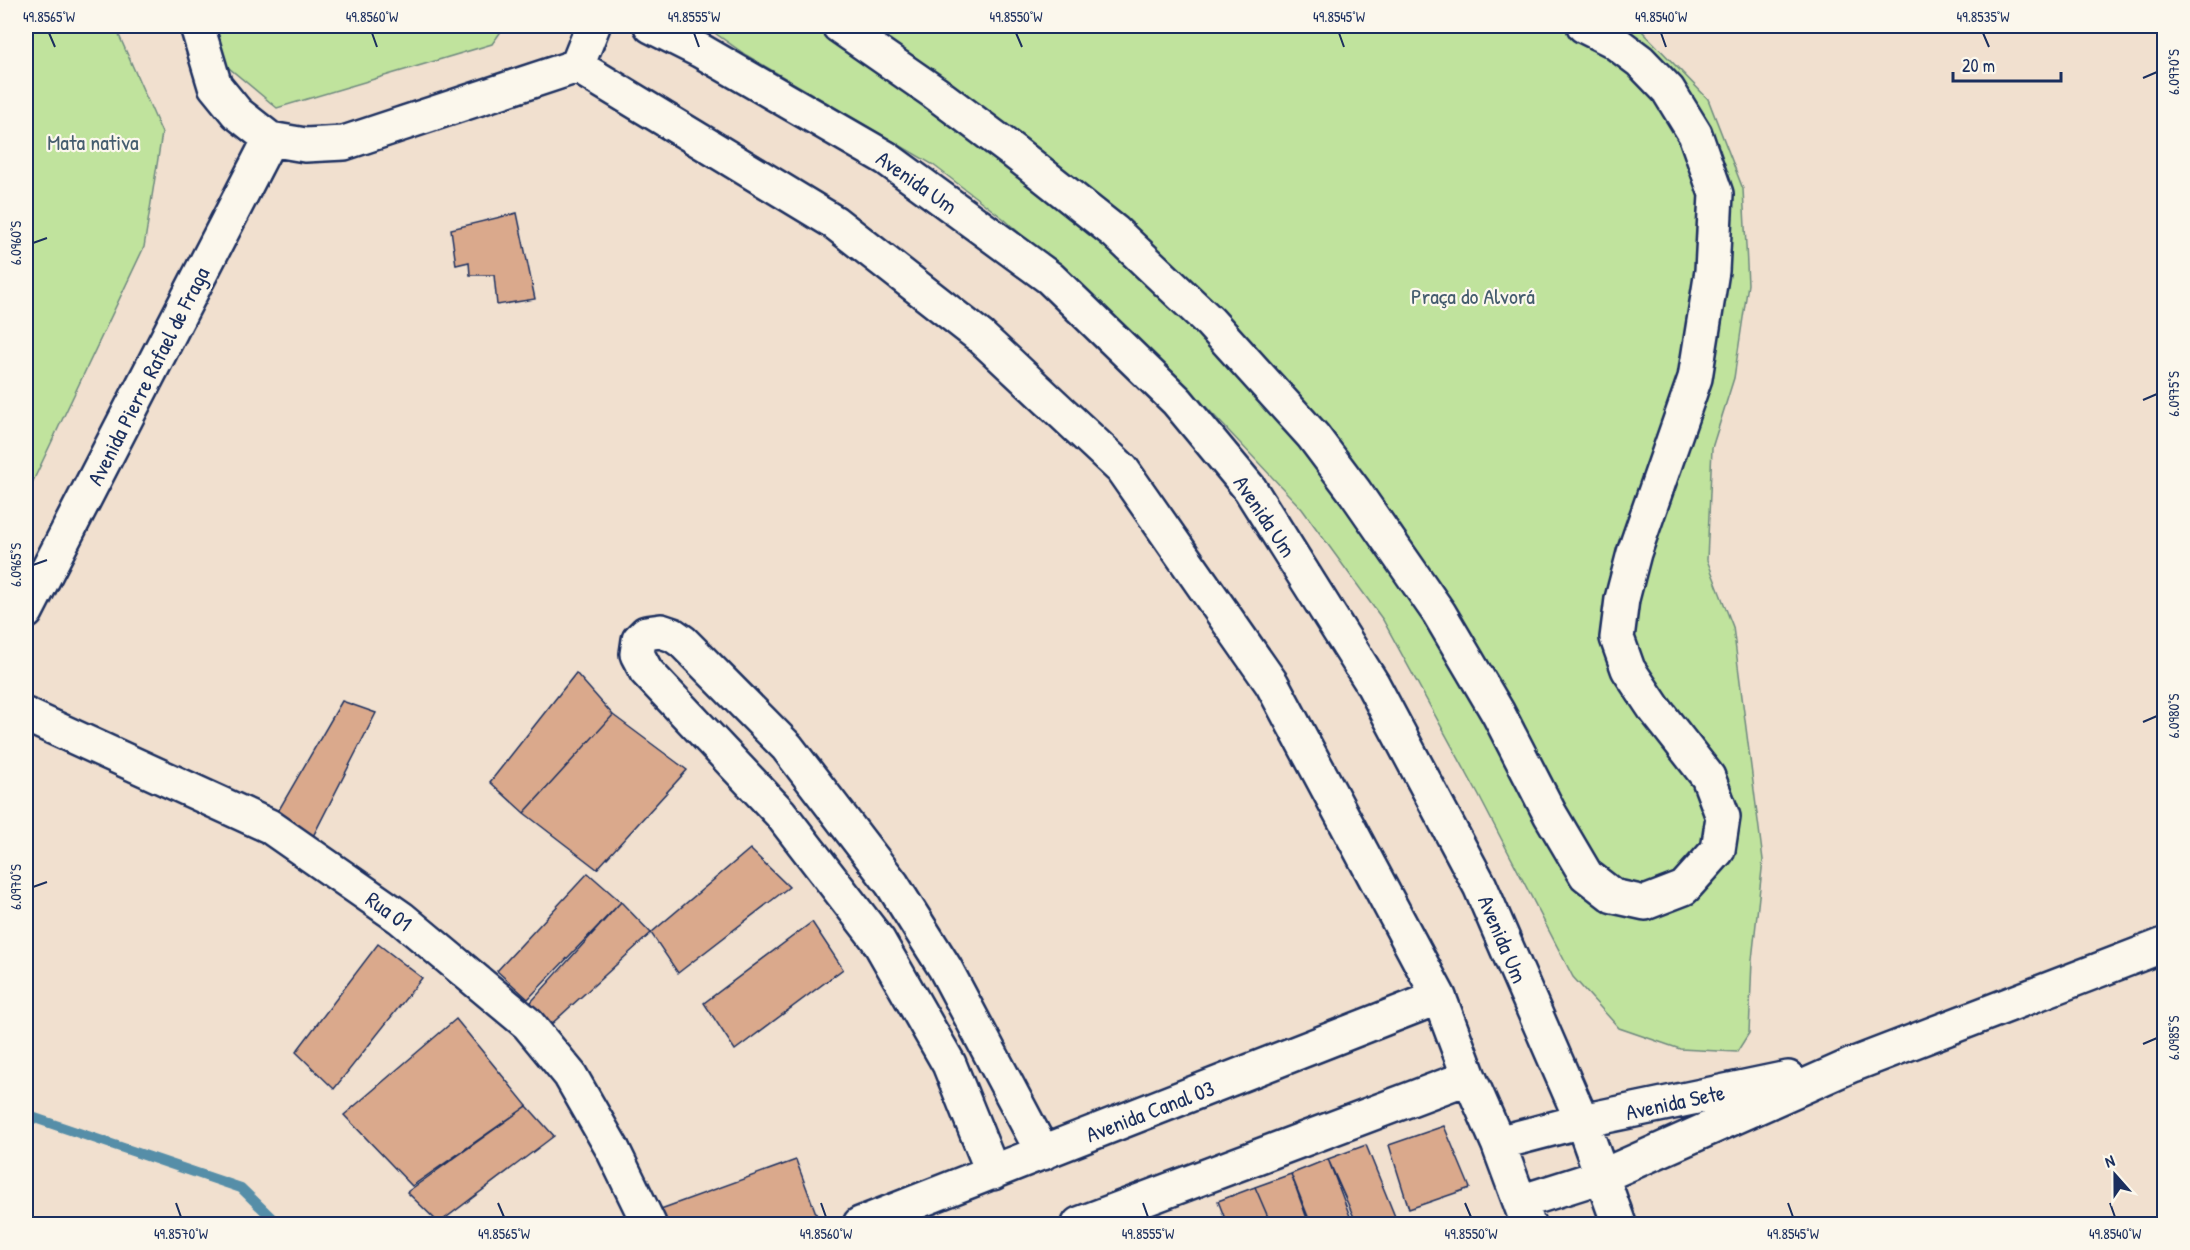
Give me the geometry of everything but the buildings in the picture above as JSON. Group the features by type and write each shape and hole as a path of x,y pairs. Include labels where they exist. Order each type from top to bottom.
{"street":[{"path":"197,26 215,86 237,113 270,139 305,146 344,143 576,66 593,26"},
{"name":"Avenida Um","path":"651,26 701,51 886,158 1050,278 1177,401 1250,489 1372,683 1480,886 1582,1121 1619,1224"},
{"path":"839,26 934,92 1115,232 1210,322 1313,436 1356,492 1439,613 1498,713 1550,814 1586,875 1613,896 1645,903 1684,888 1719,850 1723,817 1708,777 1634,679 1617,638 1622,599 1634,553 1695,378 1712,271 1716,194 1695,134 1668,90 1640,61 1612,40 1584,26"},
{"path":"576,66 834,222 981,337 1122,469 1272,684 1439,997 1524,1213"},
{"name":"Avenida Pierre Rafael de Fraga","path":"26,612 270,139"},
{"path":"993,1173 949,1065 879,940 780,813 646,671 637,654 639,640 646,633 661,631 683,642 787,747 892,884 945,968 1043,1153"},
{"name":"Rua 01","path":"26,715 269,826 401,918 528,1024 570,1076 613,1150 649,1224"},
{"name":"Avenida Sete","path":"1524,1213 1852,1065 2164,945"},
{"name":"Avenida Canal 03","path":"860,1224 1439,997"},
{"name":"Avenida Sete","path":"1498,1143 1582,1121 1852,1065"},
{"path":"1079,1224 1469,1077"}],"green space":[{"name":"Mata nativa","path":"26,26 115,26 162,133 144,247 26,496"},
{"path":"209,26 505,26 492,44 277,108 217,58"},
{"name":"Praça do Alvorá","path":"705,26 1631,26 1640,29 1708,99 1743,189 1748,284 1734,378 1712,448 1707,560 1733,627 1763,860 1752,960 1749,1033 1737,1052 1680,1049 1619,1028 1573,977 1478,794 1383,620 1302,509 1194,394 1004,219 932,164 746,55"}],"waterway":[{"path":"26,1115 241,1188 278,1224"}]}
